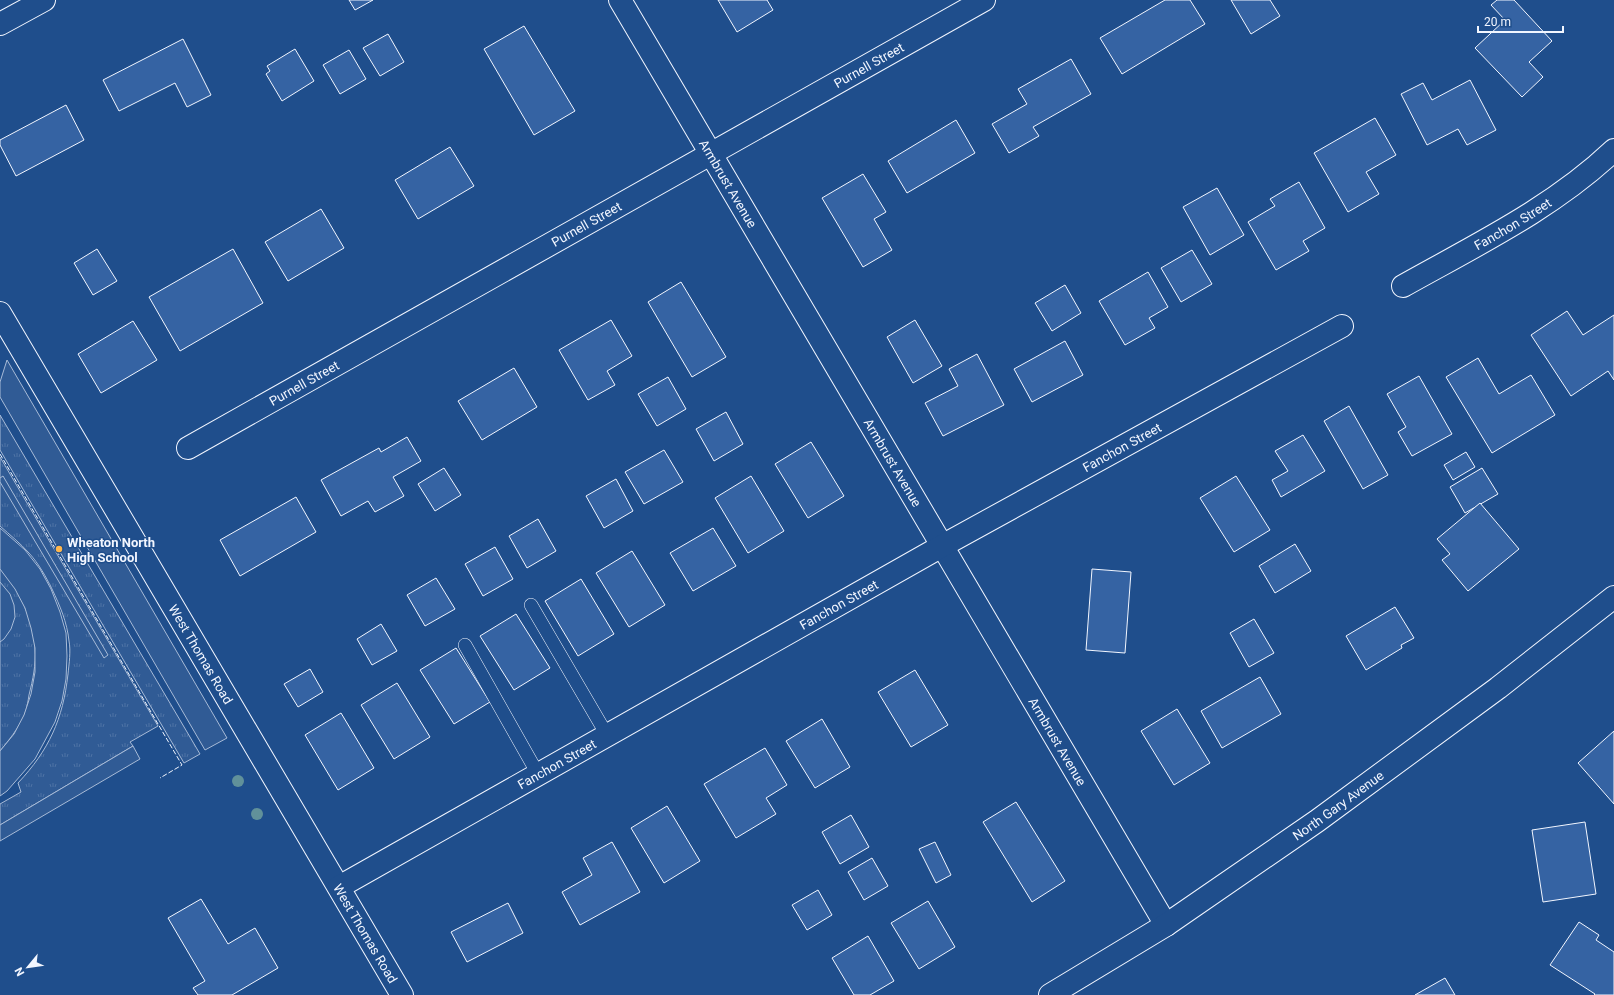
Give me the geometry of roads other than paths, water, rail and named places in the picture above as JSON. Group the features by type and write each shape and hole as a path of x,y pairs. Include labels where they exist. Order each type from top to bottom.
{"street":[{"path":"0,24 44,0"},
{"name":"Armbrust Avenue","path":"620,0 1166,925"},
{"name":"Purnell Street","path":"188,448 984,0"},
{"name":"Fanchon Street","path":"1403,286 1531,214 1561,194 1614,150"},
{"name":"West Thomas Road","path":"0,313 402,995"},
{"name":"Fanchon Street","path":"339,887 942,546 1342,326"},
{"name":"North Gary Avenue","path":"1050,995 1166,925 1317,821 1504,684 1614,597"}],"lane":[{"path":"530,606 607,735"},
{"path":"465,645 538,774"}],"place":[{"name":"Wheaton North High School","path":"59,549"}]}
